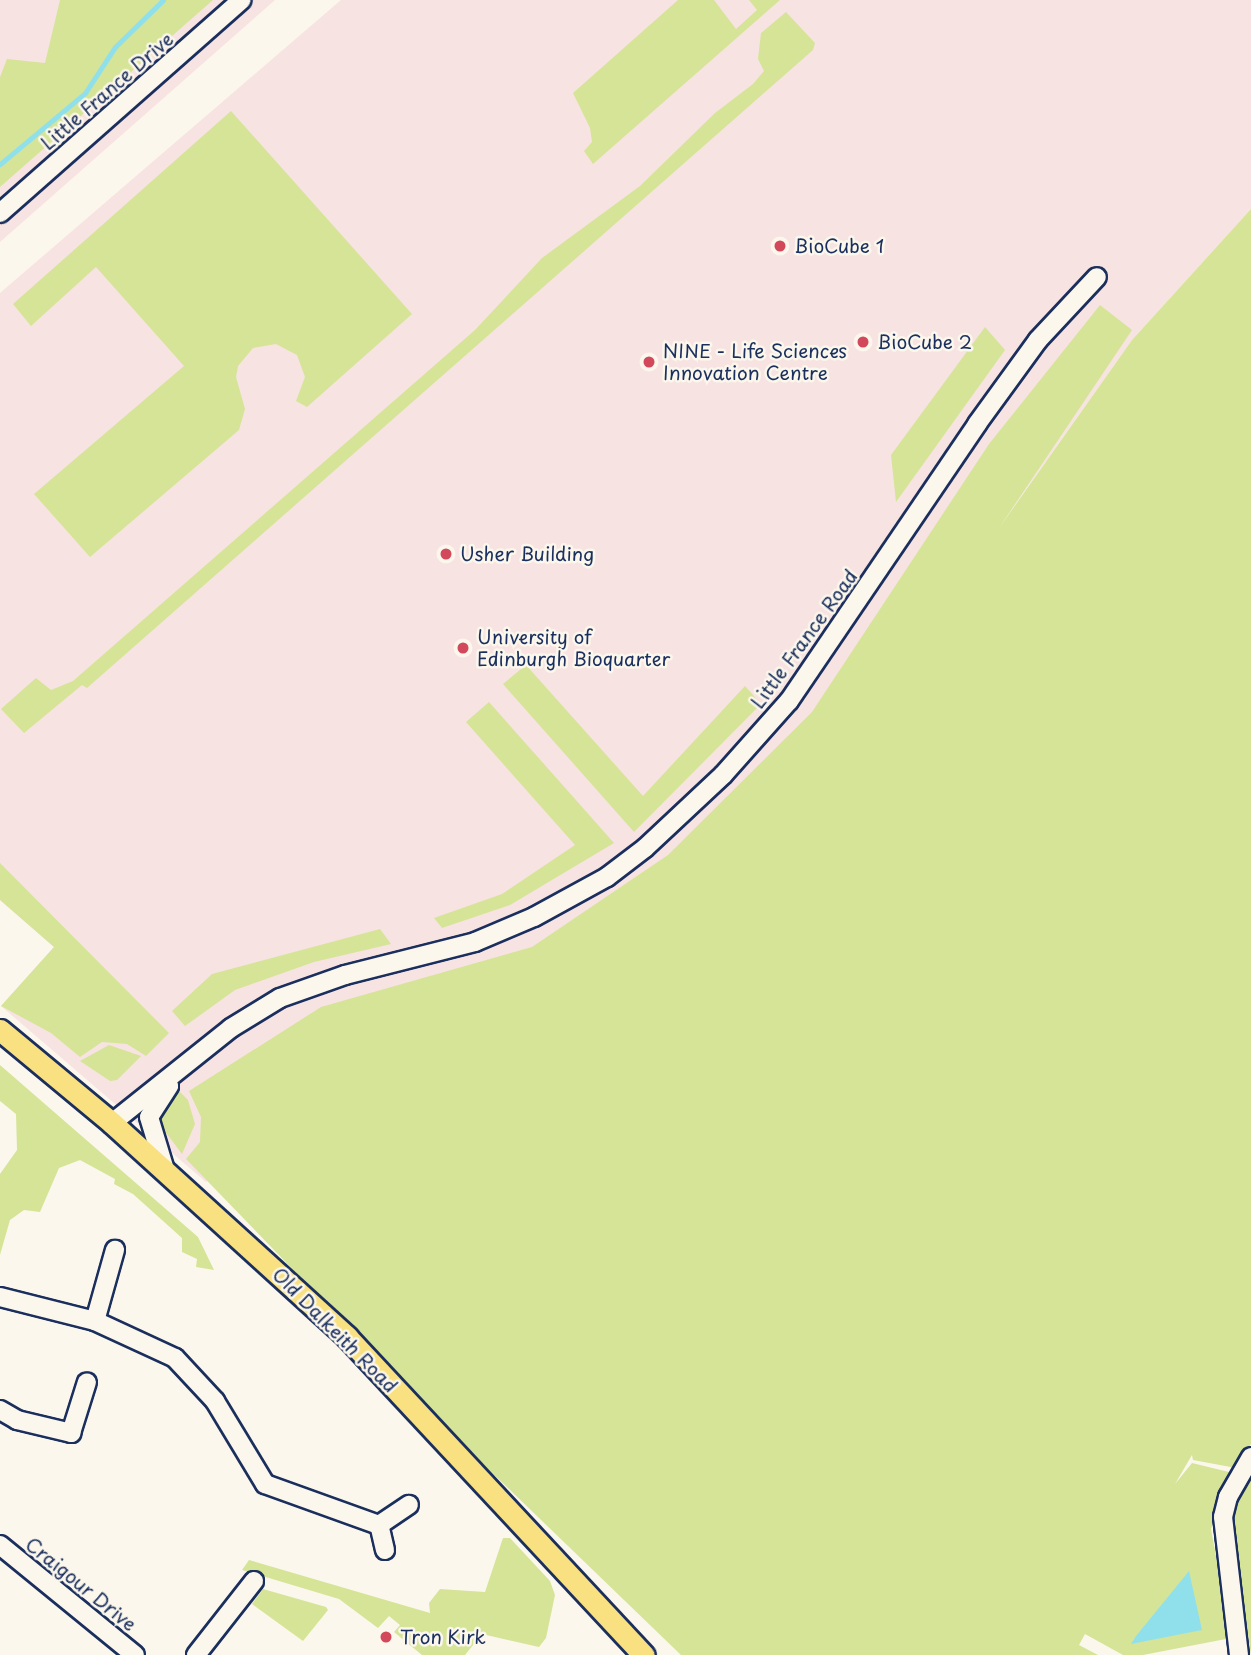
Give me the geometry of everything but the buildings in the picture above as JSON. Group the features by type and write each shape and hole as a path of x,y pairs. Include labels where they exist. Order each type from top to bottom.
{"main road":[{"name":"Old Dalkeith Road","path":"0,1030 165,1170 347,1337 644,1655"}],"street":[{"name":"Little France Drive","path":"0,213 242,0"},
{"name":"Little France Road","path":"111,1123 199,1052 280,998 345,975 475,942 534,917 607,877 645,848 723,775 789,701 977,424 1038,340 1097,277"},
{"name":"Little France Road","path":"165,1170 149,1117 159,1097 199,1052"},
{"path":"95,1321 115,1251"},
{"path":"0,1297 95,1321 152,1345 192,1372 265,1484 379,1525"},
{"path":"0,1410 74,1441 87,1382"},
{"path":"1239,1655 1223,1517 1228,1497 1251,1457"},
{"path":"379,1525 409,1505"},
{"path":"379,1525 385,1550"},
{"name":"Craigour Drive","path":"0,1545 135,1655"},
{"path":"196,1655 254,1581"}],"shaded area":[{"path":"0,0 275,0 0,242"},
{"name":"University of Edinburgh Bioquarter","path":"341,0 1251,0 1251,209 1132,340 973,564 878,732 206,1182 1,1006 54,947 0,900 0,293"}],"green space":[{"path":"60,0 213,0 0,187 0,77 7,59 45,63"},
{"path":"678,0 714,0 736,29 757,10 749,0 780,0 593,164 584,151 592,142 590,128 573,93"},
{"path":"786,12 815,43 813,50 87,688 82,685 24,733 1,709 36,678 51,690 73,681 475,330 542,258 640,186 715,113 753,84 764,71 758,59 761,33"},
{"path":"231,111 412,314 307,407 296,401 305,377 297,355 276,344 253,348 238,366 236,377 245,409 239,430 90,557 34,494 184,366 96,267 31,326 13,304"},
{"path":"1251,209 1251,1444 1236,1468 1193,1460 1192,1455 1175,1484 1192,1463 1233,1473 1211,1529 1231,1638 1143,1655 1123,1655 1085,1634 1079,1645 1098,1655 681,1655 453,1435 186,1159 200,1142 201,1117 189,1091 321,1007 532,947 668,855 812,712 989,444 1100,305 1132,330 999,528 1132,340"},
{"path":"985,327 1005,350 896,502 891,455"},
{"path":"526,665 643,796 745,686 761,704 634,832 503,684"},
{"path":"489,702 614,843 510,905 442,928 434,918 502,894 575,845 466,722"},
{"path":"0,863 169,1033 146,1056 127,1044 102,1042 80,1057 51,1033 1,1006 54,947 0,900"},
{"path":"380,929 391,944 314,962 235,990 185,1026 172,1011 212,974"},
{"path":"109,1045 141,1056 117,1080 110,1081 80,1061"},
{"path":"0,1065 198,1237 214,1270 196,1267 197,1259 182,1252 182,1238 133,1194 114,1184 115,1179 80,1160 59,1168 40,1212 24,1210 10,1220 0,1255 0,1174 17,1150 16,1114 0,1101"},
{"path":"179,1091 188,1100 195,1124 182,1154 161,1126 161,1113"},
{"path":"1248,1475 1251,1475 1251,1655 1231,1519"},
{"path":"503,1538 510,1538 550,1581 555,1595 546,1638 539,1647 482,1634 465,1655 422,1655 394,1632 400,1625 389,1616 378,1628 339,1599 242,1570 249,1560 430,1613 429,1603 440,1589 485,1592"},
{"path":"263,1589 326,1607 328,1610 303,1641 252,1604"}],"water":[{"path":"1189,1571 1202,1630 1131,1644 1136,1636"}],"waterway":[{"path":"0,164 85,93 115,47 163,0"}],"place":[{"name":"BioCube 1","path":"780,246"},
{"name":"BioCube 2","path":"863,342"},
{"name":"NINE - Life Sciences Innovation Centre","path":"649,362"},
{"name":"Usher Building","path":"446,554"},
{"name":"University of Edinburgh Bioquarter","path":"463,648"},
{"name":"Tron Kirk","path":"386,1637"}]}
